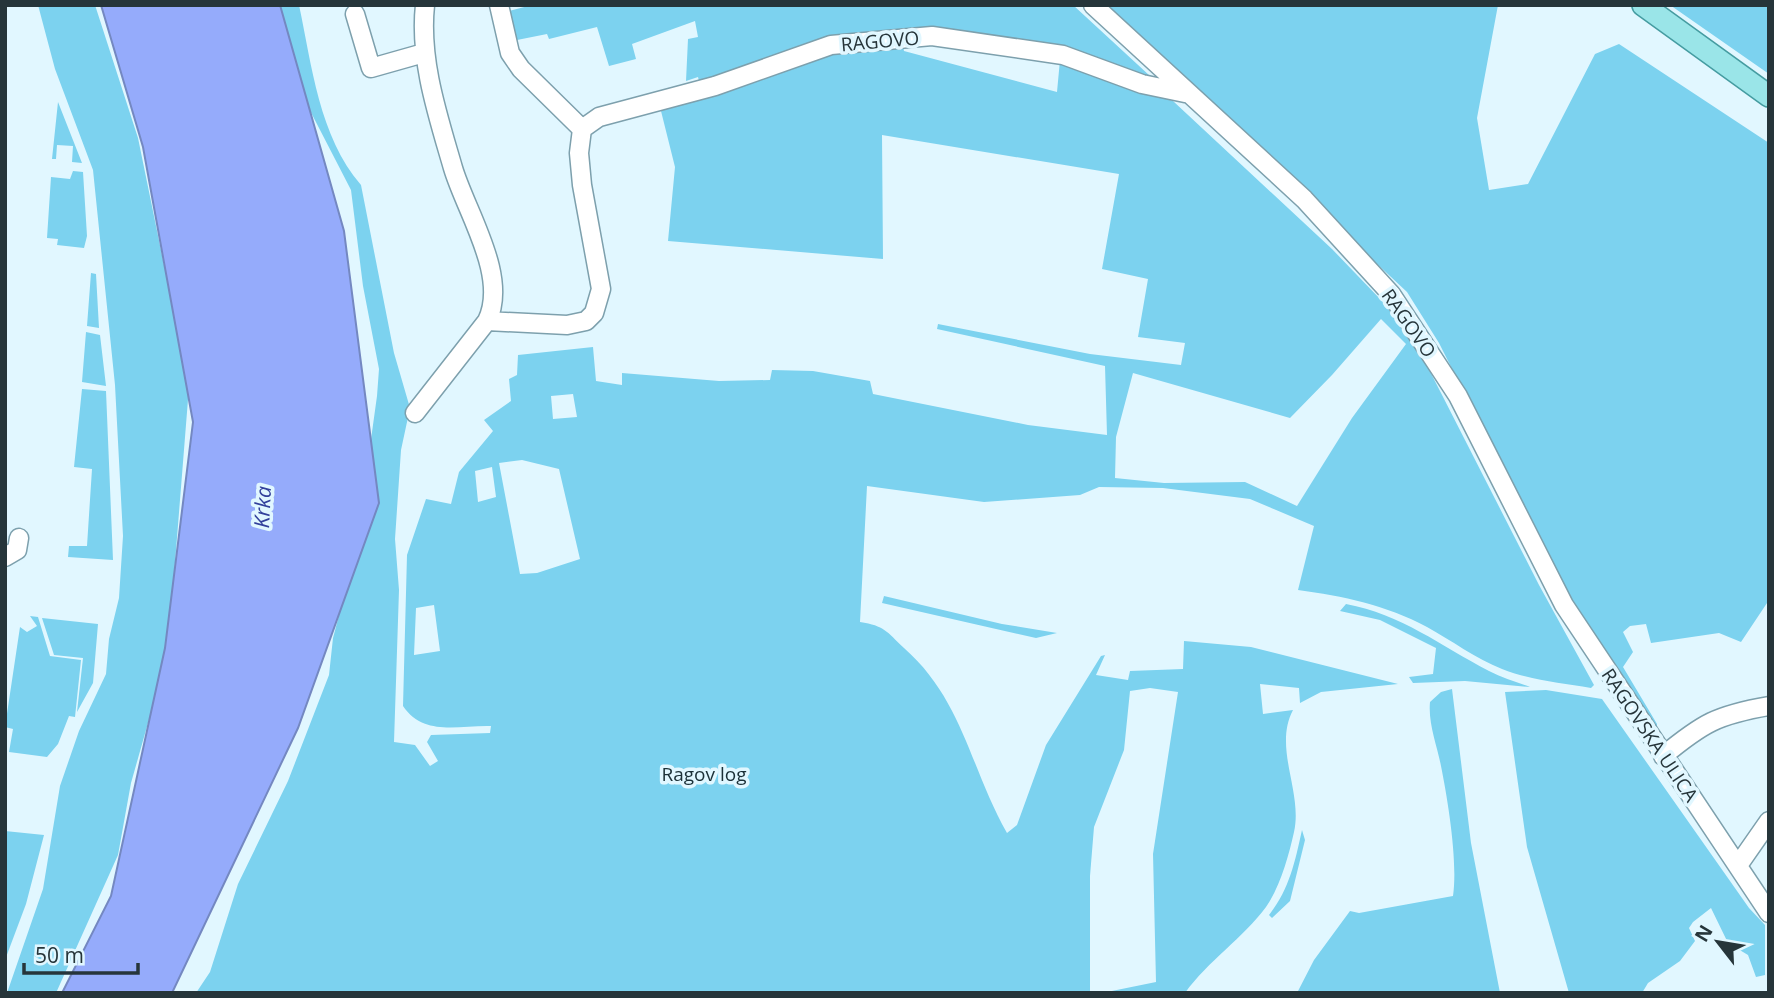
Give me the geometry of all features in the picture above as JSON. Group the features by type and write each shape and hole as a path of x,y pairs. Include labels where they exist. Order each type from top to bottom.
{"main road":[{"path":"1643,5 1769,96"}],"street":[{"path":"415,413 487,321 493,309 494,289 485,250 453,170 424,53 425,5"},
{"path":"487,321 567,325 586,321 594,313 601,289 582,185 579,153 582,129 521,69 510,52 499,5"},
{"name":"RAGOVO","path":"1093,5 1185,93 1304,199 1391,293 1458,396 1564,605"},
{"path":"355,14 372,68 424,53"},
{"name":"RAGOVO","path":"582,129 599,117 715,86 831,45 932,36 1063,55 1142,84 1185,93"},
{"path":"5,557 17,550 19,538"},
{"name":"RAGOVSKA ULICA","path":"1564,605 1663,756 1739,864 1769,913"},
{"path":"1663,756 1698,727 1735,712 1769,706"},
{"path":"1739,864 1769,821"}],"green space":[{"path":"38,5 95,5 138,138 189,387 169,638 161,677 131,783 118,855 56,993 7,993 43,889 60,786 79,731 106,674 109,639 119,598 123,536 115,385 93,170 55,69"},
{"name":"Ragov log","path":"277,5 299,5 313,76 326,123 335,145 361,185 394,353 410,408 401,450 395,539 399,590 394,742 415,745 430,766 438,761 427,742 431,735 490,733 491,726 432,726 411,716 403,706 407,555 426,499 451,504 459,472 493,431 484,420 511,401 509,379 517,375 518,355 593,347 596,381 622,385 622,373 719,381 770,380 772,370 813,371 870,381 873,394 1028,425 1107,435 1105,366 937,329 938,324 1090,354 1181,365 1185,343 1138,337 1148,279 1102,269 1119,174 882,135 883,259 668,241 675,167 660,107 829,51 902,42 904,51 1057,92 1060,60 1173,101 1332,249 1382,301 1416,344 1539,585 1594,685 1591,688 1513,673 1483,660 1412,619 1380,607 1298,590 1314,526 1250,499 1163,488 1099,487 1080,495 984,502 867,486 860,622 875,625 889,633 924,668 940,690 953,712 1007,833 1017,825 1046,745 1101,656 1105,655 1096,675 1128,680 1130,671 1183,669 1184,641 1251,647 1398,684 1321,692 1300,703 1299,688 1260,684 1263,714 1293,710 1286,739 1296,817 1292,841 1280,881 1266,907 1185,993 1102,993 1156,982 1153,854 1178,692 1150,688 1130,691 1124,750 1094,827 1090,876 1090,993 196,993 210,972 238,884 288,781 329,675 333,638 355,555 377,396 379,369 363,286 351,190 303,97","holes":["1381,319 1406,344 1352,418 1297,506 1245,482 1164,483 1115,478 1116,437 1133,373 1290,418","573,394 577,417 553,419 551,396","522,460 559,469 580,559 537,573 520,574 499,463","492,467 496,497 478,502 475,471","434,605 440,651 414,655 416,608"]},
{"path":"532,5 1073,5 1150,76 1145,79 1115,71 888,35 700,85 698,77 686,81 688,39 698,37 695,21 632,44 636,59 609,66 597,27 549,39 547,34 512,41 505,12"},
{"path":"1101,5 1498,5 1477,118 1489,190 1528,184 1595,54 1619,44 1769,143 1769,600 1741,642 1719,633 1651,643 1646,624 1630,626 1623,632 1633,652 1623,667 1657,724 1657,737 1600,663 1439,343 1407,292"},
{"path":"1670,5 1769,5 1769,74"},
{"path":"58,102 82,163 72,162 73,146 57,145 56,159 52,159"},
{"path":"73,171 83,172 87,236 84,248 57,245 58,239 47,238 51,177 70,179"},
{"path":"91,273 96,274 99,328 87,326"},
{"path":"86,332 100,335 106,386 82,382"},
{"path":"82,389 106,391 113,560 68,557 69,546 87,546 92,469 74,467"},
{"path":"884,596 1002,624 1057,633 1036,638 882,603"},
{"path":"1346,604 1403,623 1489,671 1530,687 1465,681 1413,683 1409,677 1433,674 1436,648 1380,620 1340,611"},
{"path":"30,616 38,617 50,656 81,660 75,717 69,716 58,744 47,757 9,752 13,729 5,727 20,627 27,632 37,626"},
{"path":"42,618 98,624 93,683 77,712 83,658 54,655"},
{"path":"1452,689 1471,843 1500,993 1297,993 1314,960 1350,911 1359,913 1453,896 1452,831 1430,710 1430,702 1441,692"},
{"path":"1546,690 1602,699 1749,908 1765,925 1765,975 1756,977 1748,955 1728,943 1711,908 1689,928 1695,941 1680,961 1648,983 1642,993 1569,993 1527,847 1505,692"},
{"path":"1302,830 1305,840 1290,901 1272,918 1269,915 1286,886"},
{"path":"5,831 44,835 26,904 5,960"}],"water":[{"name":"Krka","path":"101,5 280,5 344,231 379,503 298,728 172,993 62,993 111,896 165,648 193,422 143,147"}]}
